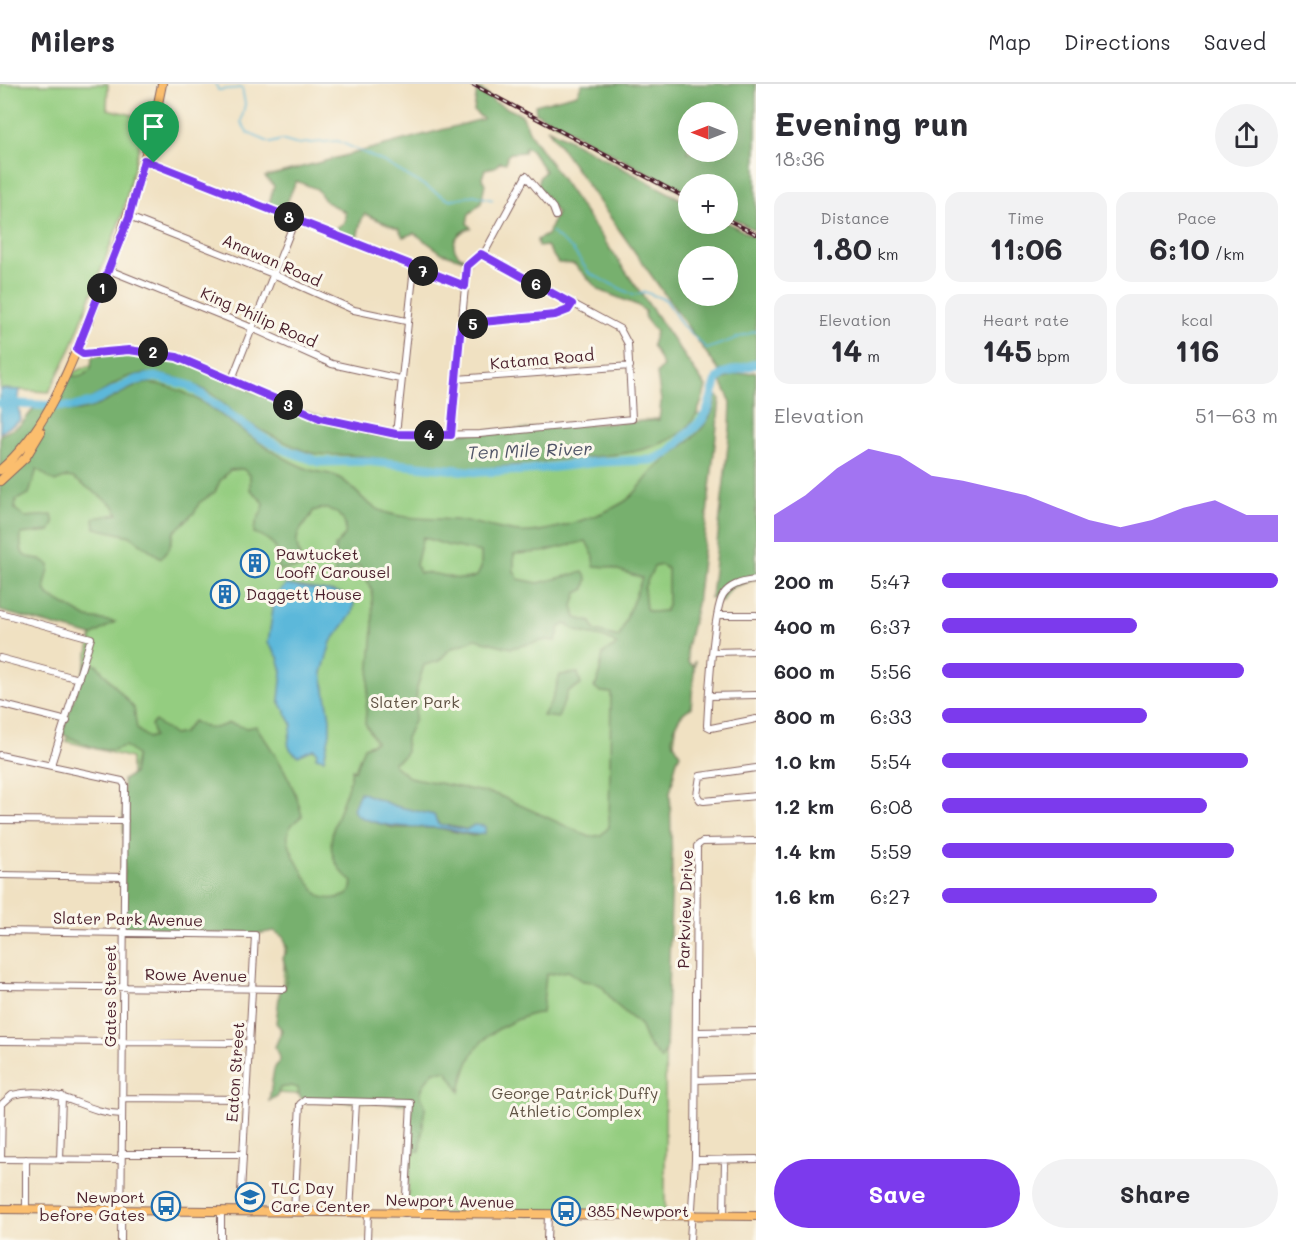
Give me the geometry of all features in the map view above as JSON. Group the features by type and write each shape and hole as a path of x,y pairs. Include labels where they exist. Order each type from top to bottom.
{"main road":[{"path":"0,481 27,456 40,434 77,350 130,216 162,84"},
{"path":"0,471 32,437 47,414"},
{"name":"Newport Avenue","path":"0,1209 756,1216"}],"street":[{"path":"144,160 465,286"},
{"path":"451,435 467,266 481,254 526,176 553,208 556,216"},
{"name":"Anawan Road","path":"130,216 273,274 354,310 406,321"},
{"path":"232,379 295,219"},
{"path":"77,350 91,355 129,350 153,352 188,360 320,418 396,434 451,435 632,419 627,338 620,329 481,254"},
{"path":"396,434 406,321 414,267"},
{"name":"King Philip Road","path":"109,270 252,328 332,364 400,379"},
{"path":"461,324 555,315 568,310 572,304"},
{"name":"Katama Road","path":"456,379 630,366"},
{"path":"756,580 739,583 725,592 721,598 713,652 708,728 756,719"},
{"path":"0,613 91,638 67,721 51,765 0,755"},
{"path":"718,615 756,615"},
{"path":"713,652 756,651"},
{"path":"0,658 79,679"},
{"path":"709,696 756,695"},
{"path":"0,704 67,721"},
{"name":"Gates Street","path":"51,765 124,783 121,1240"},
{"path":"756,768 700,776 697,798 704,801 756,796"},
{"path":"0,820 125,821"},
{"name":"Parkview Drive","path":"690,1240 695,1160 697,846 702,842 756,841"},
{"path":"0,875 124,877"},
{"name":"Slater Park Avenue","path":"0,931 255,935"},
{"name":"Eaton Street","path":"240,1211 254,989 255,935"},
{"name":"Rowe Avenue","path":"0,986 284,990"},
{"path":"696,1032 756,1031"},
{"path":"0,1041 250,1043"},
{"path":"696,1080 756,1078"},
{"path":"122,1114 100,1113 62,1096 20,1093 5,1099 1,1113 0,1159 60,1160 243,1154"},
{"path":"60,1160 62,1096"},
{"path":"122,1098 247,1099"},
{"path":"294,1212 302,1100 411,1103 405,1214"},
{"path":"350,1213 356,1102"},
{"path":"26,1159 26,1210"},
{"path":"724,1216 725,1159"},
{"path":"695,1160 756,1159"},
{"path":"221,1211 221,1240"},
{"path":"367,1240 368,1213"},
{"path":"547,1240 548,1215"}],"green space":[{"path":"0,84 108,84 107,109 146,118 122,215 71,348 49,392 0,389"},
{"path":"582,84 756,84 756,231 738,221 738,174 678,174 678,190 536,113 535,105 577,94"},
{"path":"481,89 494,102 522,115 531,135 706,387 693,421 683,432 663,443 634,452 463,469 360,456 324,455 302,450 247,422 204,390 168,376 144,374 128,377 93,398 74,404 64,404 55,399 67,373 77,377 82,376 91,369 92,357 112,352 165,354 287,406 367,430 436,435 659,420 661,401 657,374 663,366 652,345 656,332 645,318 645,311 637,305 599,290 574,264 558,263 547,246 538,247 537,240 547,235 557,213 538,186 539,178 545,171 531,150 525,147 524,152 511,153 507,156 506,163 500,162 495,167 485,169 482,178 485,184 481,203 469,214 467,223 471,228 456,238 454,246 458,254 471,262 442,253 414,233 403,237 399,229 365,214 354,242 337,233 336,228 345,222 345,212 326,202 317,189 296,181 283,212 268,207 274,186 265,177 483,119 474,111 477,90"},
{"path":"547,128 678,198 678,234 738,234 738,228 756,238 756,361 719,371"},
{"name":"Slater Park","path":"138,357 373,435 618,427 647,420 714,413 694,593 666,803 665,1216 406,1213 415,1100 277,1093 286,931 128,929 131,758 66,741 89,664 86,663 92,635 0,609 0,484 36,450 74,372 106,359"},
{"path":"756,372 756,579 731,588 722,602 709,597 711,597 730,428 731,402 721,381 732,375"},
{"path":"147,383 163,385 193,397 287,459 307,469 333,475 343,480 375,508 382,511 411,518 462,521 520,532 544,530 574,523 624,502 655,469 702,428 714,407 716,395 720,399 697,604 687,647 688,662 693,666 695,661 691,708 683,713 678,721 672,740 680,754 670,792 672,871 666,1051 661,1059 648,1044 640,1025 614,1003 602,986 594,982 583,981 568,971 546,975 542,1013 510,1023 489,1035 470,1058 460,1092 447,1071 434,1071 430,1076 421,1093 425,1107 420,1151 410,1151 412,1104 303,1100 298,1088 292,1086 280,1088 277,1096 269,1101 274,1069 280,1060 275,1047 282,1030 276,1023 280,989 285,988 287,972 283,958 288,949 283,937 274,931 257,934 125,931 123,780 133,774 136,755 125,746 113,750 97,749 62,734 86,663 97,665 134,708 137,729 148,738 154,736 151,725 155,721 174,735 183,733 193,721 211,728 229,723 247,728 256,726 283,769 299,803 302,816 289,830 290,847 309,882 318,894 325,898 338,898 349,894 353,882 340,869 333,856 331,842 333,828 352,769 355,770 364,747 376,742 365,723 373,630 372,590 359,565 337,580 335,576 335,546 345,535 344,522 337,513 332,511 320,509 313,511 299,532 297,540 302,568 278,570 277,551 274,546 266,538 254,533 264,503 250,489 250,475 243,469 230,470 220,481 215,492 199,503 195,512 174,532 169,549 161,558 130,536 95,528 94,518 118,514 113,505 73,478 67,477 55,482 37,469 29,494 16,500 15,509 25,517 52,515 54,524 50,531 21,534 22,552 28,557 37,558 49,565 45,588 49,596 88,618 115,622 92,636 0,611 0,435 21,424 37,407 78,411 96,406","holes":["423,537 446,545 481,552 481,568 477,576 470,578 420,573 416,565","586,541 594,557 594,566 609,567 642,578 619,637 595,631 591,622 576,618 573,606 577,593 585,589 587,579 583,572 538,583 518,579 514,571 514,554 542,552","661,565 668,569 668,606 665,611 652,612 646,609 644,588 654,567","566,624 579,632 605,638 617,645 603,653 598,681 594,687 601,692 611,693 609,827 601,835 590,837 498,795 409,777 394,765 393,763 404,756 406,751 406,738 415,719 417,688 424,665 439,661 450,649 476,639 511,648 546,640 556,641 560,627","395,806 435,817 438,824 485,833 473,836 439,828 394,828 365,819"]},
{"path":"578,673 581,685 568,691 558,718 543,716 552,700 560,675"}],"water":[{"path":"0,389 20,390 18,404 21,420 0,433"},
{"path":"286,585 341,593 351,599 354,604 352,614 331,642 322,673 330,718 330,733 324,759 316,757 317,752 314,749 298,756 290,749 289,738 292,724 279,700 282,671 278,657 268,643 275,595"},
{"path":"360,792 395,806 434,815 438,824 466,830 474,825 485,826 485,833 472,834 439,828 397,826 367,820 356,815 353,809"}],"waterway":[{"path":"216,84 218,90 242,88 245,104 241,122 248,133 271,143 281,140 295,144 338,141 384,162 449,200 474,195 493,200"},
{"path":"551,232 573,250 589,273 633,295 645,292 666,300 682,325 707,349 756,331"},
{"name":"Ten Mile River","path":"0,403 73,407 93,402 136,380 155,377 188,385 261,437 283,449 319,462 365,461 479,472 529,470 597,462 652,460 668,453 701,421 707,412 717,379 725,373 756,364"}],"railway":[{"path":"472,84 678,194"},
{"path":"738,225 756,234"}],"place":[{"name":"Pawtucket Looff Carousel","path":"255,563"},
{"name":"Daggett House","path":"225,594"},
{"name":"TLC Day Care Center","path":"250,1197"},
{"name":"Newport before Gates","path":"166,1206"},
{"name":"385 Newport","path":"566,1211"}],"route":[{"path":"144,160 154,163 465,286 467,266 481,254 572,304 568,310 555,315 461,324 451,435 378,432 320,418 177,357 129,350 83,354 77,350 129,217 144,160"}],"park label":[{"name":"George Patrick Duffy Athletic Complex","path":"575,1102"}]}
